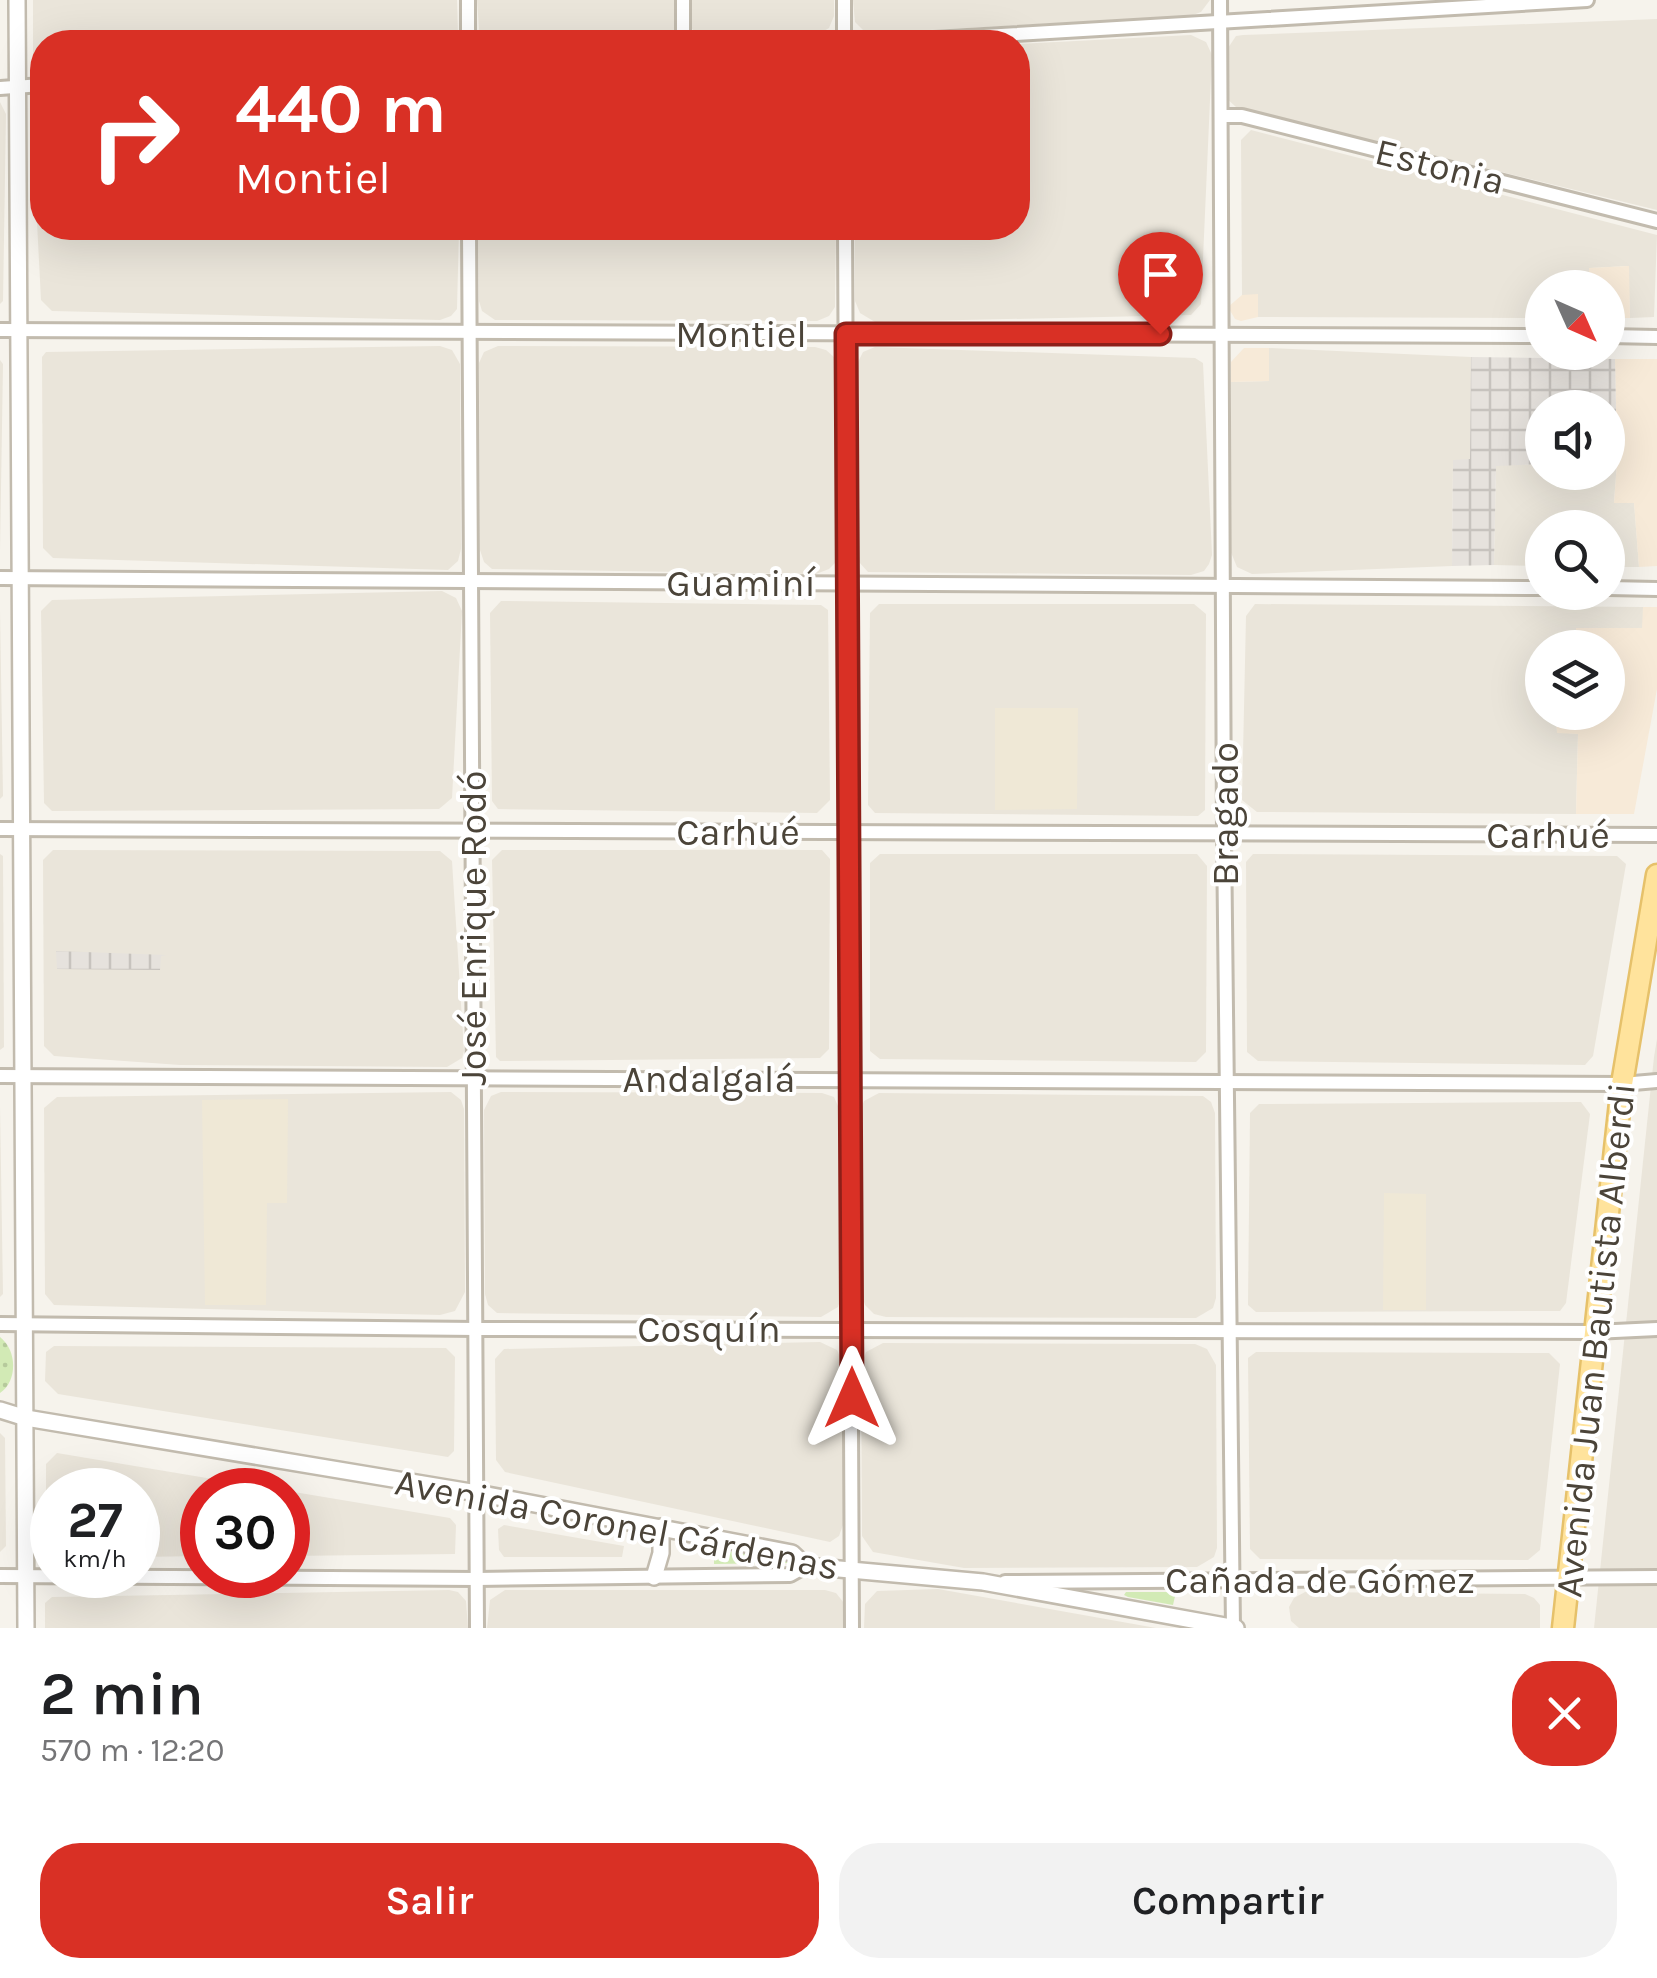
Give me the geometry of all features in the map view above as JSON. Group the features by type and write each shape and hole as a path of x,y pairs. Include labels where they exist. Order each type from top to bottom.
{"main road":[{"name":"Avenida Juan Bautista Alberdi","path":"1563,1628 1622,1084 1653,925 1657,874"}],"street":[{"path":"18,0 26,1628"},
{"path":"468,0 468,30"},
{"path":"683,0 683,30"},
{"path":"844,0 844,30"},
{"name":"Bragado","path":"1220,0 1226,585 1224,834 1234,1628"},
{"path":"1030,34 1587,0"},
{"path":"0,88 30,86"},
{"name":"Estonia","path":"1222,116 1242,116 1657,221"},
{"name":"José Enrique Rodó","path":"469,240 477,1628"},
{"path":"845,240 852,1628"},
{"name":"Montiel","path":"0,330 1525,336"},
{"path":"1625,336 1657,337"},
{"name":"Guaminí","path":"0,578 1525,588"},
{"path":"1625,588 1657,589"},
{"name":"Carhué","path":"0,829 1657,836"},
{"name":"Andalgalá","path":"0,1076 1622,1084 1657,1081"},
{"name":"Cosquín","path":"0,1324 476,1329 1657,1329"},
{"name":"Avenida Coronel Cárdenas","path":"0,1410 26,1418 661,1527 792,1553 806,1566 983,1582 1234,1628"},
{"path":"654,1576 661,1553 661,1527"},
{"path":"0,1576 477,1579 790,1574 806,1566"},
{"name":"Cañada de Gómez","path":"983,1582 1657,1577"}],"shaded area":[{"path":"33,0 457,0 458,30 33,30"},
{"path":"477,0 676,0 675,30 479,30"},
{"path":"690,0 834,0 834,16 826,30 691,28"},
{"path":"853,0 1210,0 1201,12 1190,16 930,30 863,30 855,22"},
{"path":"1657,19 1657,210 1236,107 1225,97 1228,48 1236,36"},
{"path":"1191,35 1206,42 1212,55 1201,304 1191,315 875,322 860,313 855,301 855,240 1030,240 1030,43"},
{"path":"0,102 6,114 0,304"},
{"path":"1251,130 1657,235 1654,317 1630,318 1628,266 1525,270 1525,318 1258,317 1258,295 1242,295 1241,140"},
{"path":"38,240 459,240 457,309 440,320 52,311 41,300"},
{"path":"478,240 836,240 835,307 829,316 817,321 495,320 482,311"},
{"path":"1629,266 1630,318 1625,318 1625,270 1589,268"},
{"path":"1258,294 1258,317 1235,319 1228,307 1242,295"},
{"path":"440,346 452,350 460,364 461,549 458,561 448,570 53,558 43,548 42,357 46,352"},
{"path":"498,346 826,350 834,357 837,368 835,563 816,574 492,569 484,562 480,550 479,363 484,352"},
{"path":"875,347 1195,358 1203,363 1212,555 1209,564 1204,571 1191,575 868,572 859,562 857,552 856,366 863,352"},
{"path":"1244,348 1269,348 1269,381 1231,382 1231,362"},
{"path":"1269,348 1471,357 1470,460 1453,460 1452,566 1252,574 1237,567 1230,550 1231,382 1269,381"},
{"path":"1471,357 1525,358 1525,370 1615,370 1616,390 1525,390 1525,465 1496,466 1494,565 1452,566 1453,460 1470,459"},
{"path":"1625,359 1657,359 1657,566 1639,567 1634,503 1614,503 1615,490 1625,490 1625,390 1616,390 1615,370 1625,370"},
{"path":"0,360 3,364 0,551"},
{"path":"1525,464 1525,490 1615,490 1614,502 1634,502 1639,567 1625,567 1625,510 1525,510 1525,566 1494,565 1496,465"},
{"path":"442,591 456,598 462,611 452,798 439,809 52,811 44,803 41,611 52,600"},
{"path":"501,601 821,605 828,610 830,800 817,813 498,809 492,801 490,613"},
{"path":"879,604 1194,604 1206,614 1205,810 1198,816 875,813 868,805 870,613"},
{"path":"1255,604 1525,606 1525,610 1643,607 1643,628 1525,630 1525,730 1578,734 1576,814 1257,812 1242,800 1246,616"},
{"path":"1643,607 1657,607 1657,689 1634,814 1576,814 1578,734 1557,730 1625,730 1625,630 1576,628 1642,628"},
{"path":"0,610 3,796 0,799"},
{"path":"995,708 1078,708 1077,809 995,810"},
{"path":"53,850 440,851 452,861 462,1058 447,1067 180,1065 54,1056 44,1046 43,860"},
{"path":"502,850 822,850 830,859 829,1049 820,1058 500,1061 496,1057 492,860"},
{"path":"0,854 4,1047 0,1050"},
{"path":"880,854 1197,854 1207,866 1206,1052 1196,1062 880,1059 870,1051 870,863"},
{"path":"1253,854 1617,856 1626,864 1593,1056 1585,1065 1258,1061 1247,1052 1246,862"},
{"path":"56,951 167,955 161,956 160,970 57,969"},
{"path":"1657,1039 1657,1628 1594,1628 1654,1057"},
{"path":"451,1092 461,1100 464,1109 465,1292 455,1311 440,1315 54,1305 45,1294 44,1108 57,1097"},
{"path":"501,1092 822,1093 834,1097 841,1113 842,1294 838,1307 821,1317 497,1313 488,1305 485,1294 484,1110 491,1096"},
{"path":"879,1093 1203,1096 1211,1102 1215,1113 1213,1308 1196,1318 874,1314 861,1293 860,1112 864,1101"},
{"path":"288,1099 287,1203 267,1203 266,1305 205,1305 202,1100"},
{"path":"1581,1102 1590,1114 1566,1303 1560,1311 1256,1312 1248,1305 1250,1113 1259,1104"},
{"path":"0,1106 3,1294 0,1297"},
{"path":"1384,1193 1426,1194 1426,1310 1383,1310"},
{"path":"820,1342 837,1350 843,1363 843,1525 839,1536 830,1542 505,1472 496,1460 495,1359 504,1349"},
{"path":"883,1343 1195,1344 1207,1349 1216,1365 1214,1557 1197,1567 964,1568 873,1552 862,1536 861,1366 866,1352"},
{"path":"54,1346 446,1348 455,1357 454,1451 448,1457 58,1394 45,1381 46,1352"},
{"path":"1256,1352 1549,1353 1560,1364 1540,1550 1528,1560 1260,1559 1250,1549 1248,1358"},
{"path":"0,1433 5,1438 6,1546 0,1552"},
{"path":"57,1453 147,1468 46,1468"},
{"path":"160,1470 180,1474 180,1556 160,1557"},
{"path":"310,1495 450,1518 456,1525 455,1554 310,1556"},
{"path":"504,1525 624,1546 622,1557 504,1557 499,1550 498,1529"},
{"path":"938,1589 1156,1628 864,1628 865,1604 877,1591"},
{"path":"505,1590 825,1590 836,1593 844,1603 845,1628 487,1628 490,1600"},
{"path":"310,1592 458,1592 466,1601 468,1628 45,1628 45,1603 51,1598 180,1595 180,1598 310,1598"},
{"path":"1305,1592 1525,1594 1540,1605 1540,1628 1299,1628 1291,1621 1289,1607 1294,1598"}],"green space":[{"path":"0,1337 10,1350 13,1365 10,1381 0,1393"},
{"path":"714,1549 787,1561 789,1563 714,1564"},
{"path":"1126,1592 1176,1592 1173,1605 1128,1597"}],"route":[{"path":"852,1398 846,334 1160,334"}]}
